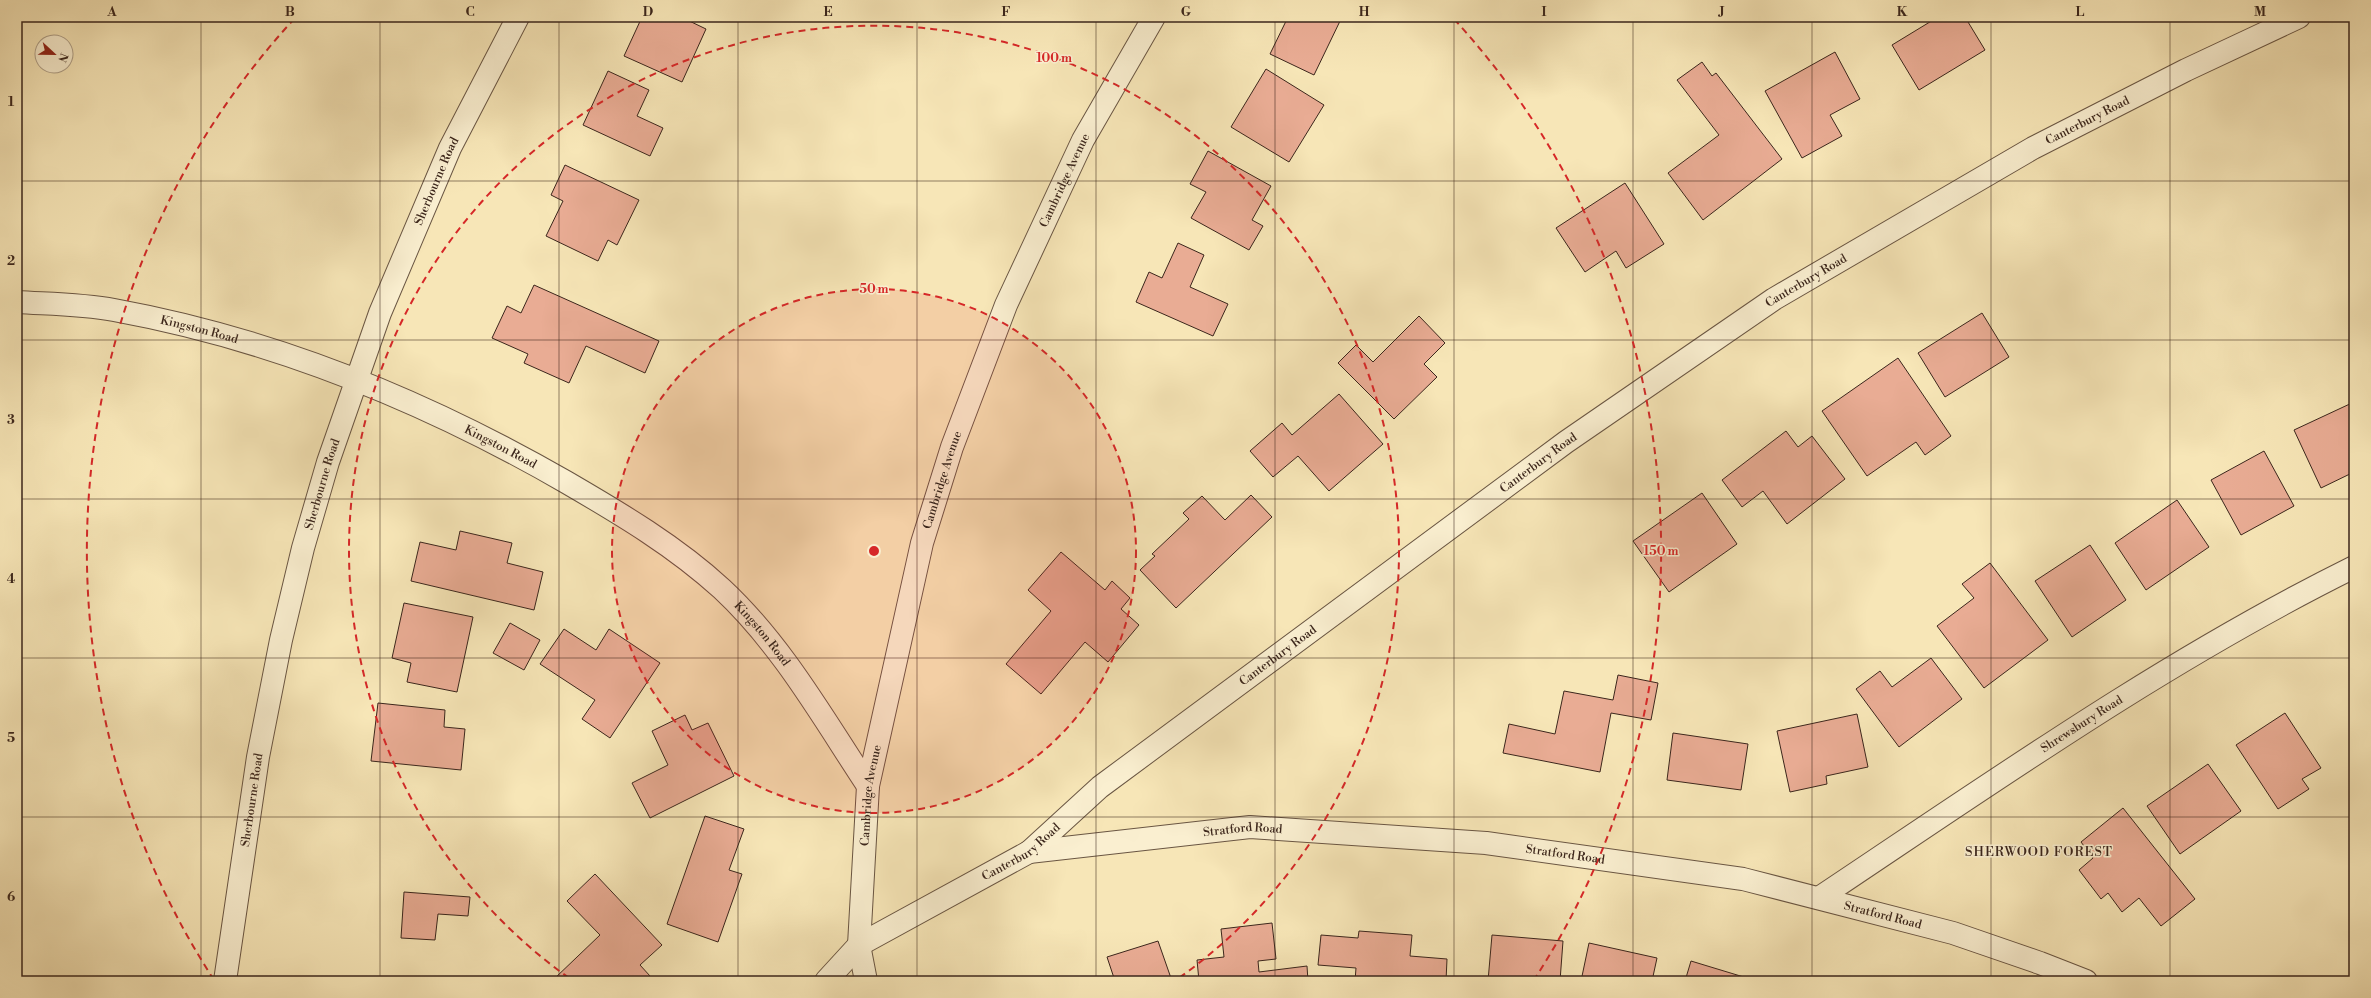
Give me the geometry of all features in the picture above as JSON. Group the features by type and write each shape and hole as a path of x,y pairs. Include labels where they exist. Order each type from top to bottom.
{"street":[{"name":"Sherbourne Road","path":"225,981 258,757 280,640 303,548 328,462 380,313 450,148 518,17"},
{"name":"Cambridge Avenue","path":"866,981 859,945 868,786 922,543 952,448 1006,305 1043,222 1083,140 1154,17"},
{"name":"Canterbury Road","path":"826,981 859,945 1029,852 1113,778 1566,442 1774,299 2033,148 2186,70 2299,17"},
{"name":"Kingston Road","path":"17,302 112,309 197,329 282,354 422,406 506,448 638,524 686,558 724,591 779,652 868,786"},
{"name":"Shrewsbury Road","path":"1818,898 2098,712 2226,636 2354,567"},
{"name":"Stratford Road","path":"1029,852 1250,827 1486,843 1743,878 1954,933 2086,981"}],"building":[{"path":"642,17 681,17 706,29 682,82 624,56"},
{"path":"1288,17 1337,17 1341,19 1314,75 1270,54"},
{"path":"1938,17 1965,17 1985,50 1919,90 1892,45"},
{"path":"1835,52 1860,99 1830,115 1842,136 1802,158 1765,91"},
{"path":"1702,62 1712,76 1716,73 1782,159 1703,220 1668,173 1719,135 1677,80"},
{"path":"1266,69 1324,105 1289,162 1231,127"},
{"path":"608,71 649,90 637,116 663,128 650,156 583,125"},
{"path":"1208,151 1271,186 1252,220 1263,226 1249,250 1191,218 1206,192 1190,184"},
{"path":"565,165 639,200 617,245 608,240 598,261 546,236 563,201 551,195"},
{"path":"1625,183 1664,244 1626,268 1616,251 1585,272 1556,228"},
{"path":"1178,243 1204,255 1190,287 1228,304 1213,336 1136,302 1149,272 1162,278"},
{"path":"534,285 659,341 645,373 586,346 569,383 524,363 528,354 492,338 507,306 521,313"},
{"path":"1982,313 2009,357 1945,397 1918,353"},
{"path":"1419,316 1445,343 1424,364 1437,377 1394,419 1338,363 1356,345 1373,362"},
{"path":"1898,358 1951,436 1925,455 1916,442 1867,476 1822,411"},
{"path":"1339,394 1383,444 1329,491 1298,456 1273,477 1250,451 1282,423 1292,435"},
{"path":"2354,402 2354,472 2321,488 2294,430"},
{"path":"1786,431 1798,447 1812,436 1845,479 1787,524 1763,491 1742,507 1722,480"},
{"path":"2264,451 2294,506 2241,535 2211,480"},
{"path":"1702,493 1737,544 1669,592 1633,541"},
{"path":"1251,495 1272,517 1176,608 1140,570 1155,556 1152,554 1189,519 1183,513 1202,496 1225,520"},
{"path":"2177,500 2209,547 2146,590 2115,543"},
{"path":"460,531 512,543 507,563 543,572 534,610 411,581 420,542 456,550"},
{"path":"2090,545 2126,600 2072,637 2035,581"},
{"path":"1061,552 1105,590 1112,581 1130,598 1121,609 1139,625 1108,662 1085,642 1041,694 1006,664 1051,611 1028,590"},
{"path":"1990,563 2048,640 1984,688 1937,626 1974,598 1962,584"},
{"path":"404,603 473,617 457,692 407,682 411,663 392,658"},
{"path":"510,623 540,640 524,670 493,653"},
{"path":"564,629 596,650 609,629 660,663 610,738 582,719 595,700 540,664"},
{"path":"1931,658 1962,699 1899,747 1856,689 1880,671 1892,687"},
{"path":"1618,675 1658,683 1651,720 1611,713 1600,772 1503,753 1509,724 1555,734 1564,691 1613,700"},
{"path":"378,703 445,710 444,727 465,729 461,770 371,761"},
{"path":"2285,713 2321,768 2302,779 2309,789 2278,809 2236,745"},
{"path":"1857,714 1868,767 1826,776 1827,784 1790,792 1777,731"},
{"path":"685,715 692,730 708,723 734,776 650,818 632,783 668,765 652,731"},
{"path":"1673,733 1748,744 1741,790 1667,780"},
{"path":"2208,764 2241,811 2180,854 2147,806"},
{"path":"2123,808 2195,899 2161,926 2139,898 2122,912 2108,893 2101,899 2079,870 2093,858 2081,842"},
{"path":"705,816 744,829 729,870 742,874 718,942 667,924"},
{"path":"595,874 662,945 640,965 650,976 646,981 556,981 554,979 600,935 567,901"},
{"path":"404,892 470,897 468,916 438,914 435,940 401,938"},
{"path":"1272,923 1276,959 1258,961 1259,972 1307,966 1308,981 1199,981 1197,960 1224,957 1221,929"},
{"path":"1359,931 1412,935 1410,956 1447,959 1446,981 1355,981 1356,968 1318,965 1321,935 1358,938"},
{"path":"1492,935 1563,941 1560,981 1488,981"},
{"path":"1158,941 1172,981 1115,981 1107,957"},
{"path":"1589,943 1657,958 1652,981 1581,981"},
{"path":"1691,961 1747,978 1746,981 1685,981"}],"district":[{"name":"SHERWOOD FOREST","path":"2039,852"}]}
